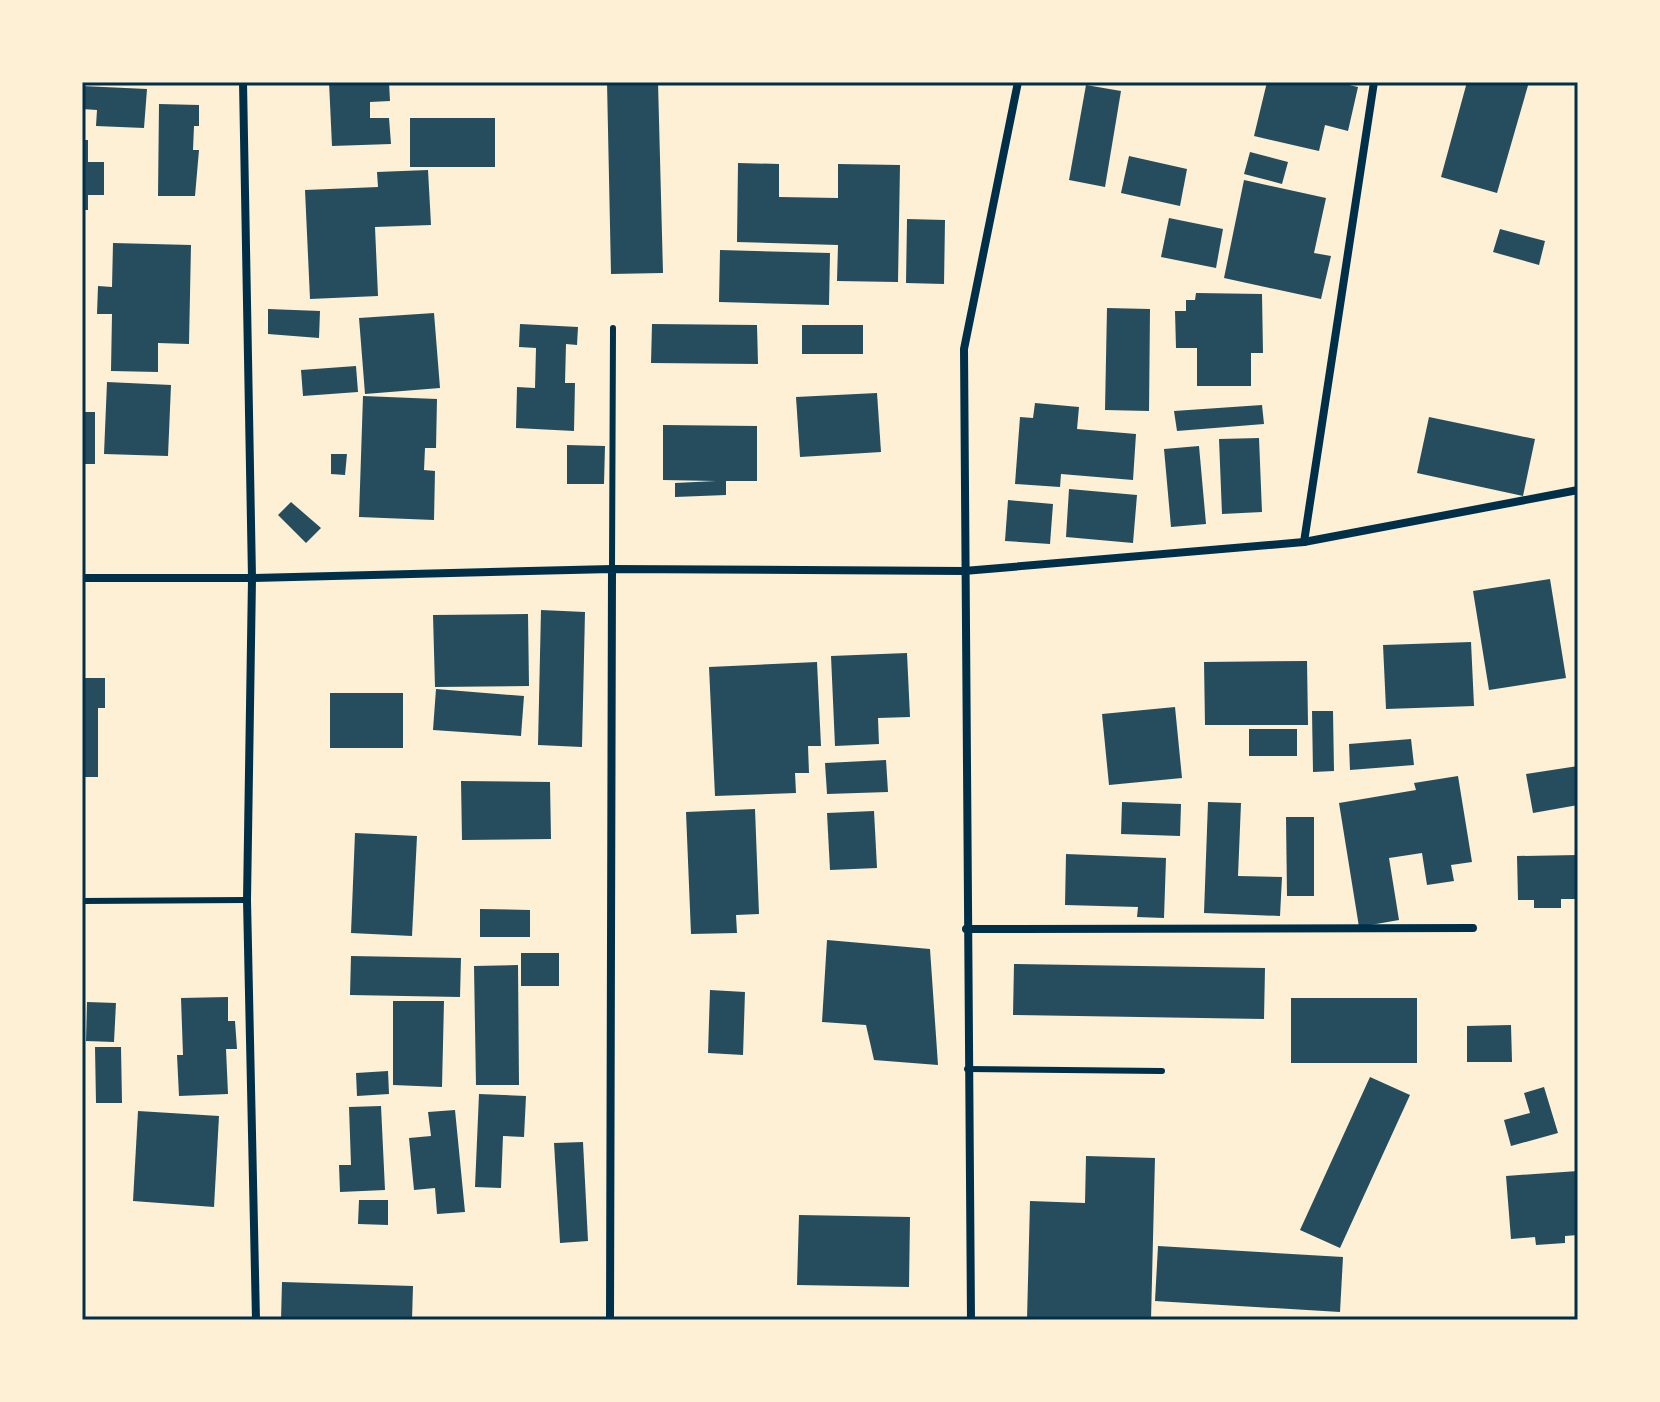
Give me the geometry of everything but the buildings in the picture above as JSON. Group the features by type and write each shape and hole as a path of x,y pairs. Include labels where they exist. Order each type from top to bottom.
{"street":[{"path":"243,82 252,578 247,900 256,1320"},
{"path":"971,1320 964,349 1018,82"},
{"path":"1304,542 1365,122 1374,82"},
{"path":"82,578 252,578 612,569 964,571 1304,542 1578,490"},
{"path":"610,1320 612,569"},
{"path":"966,929 1473,928"}],"lane":[{"path":"612,569 613,328"},
{"path":"82,901 247,900"},
{"path":"967,1069 1162,1071"}]}
